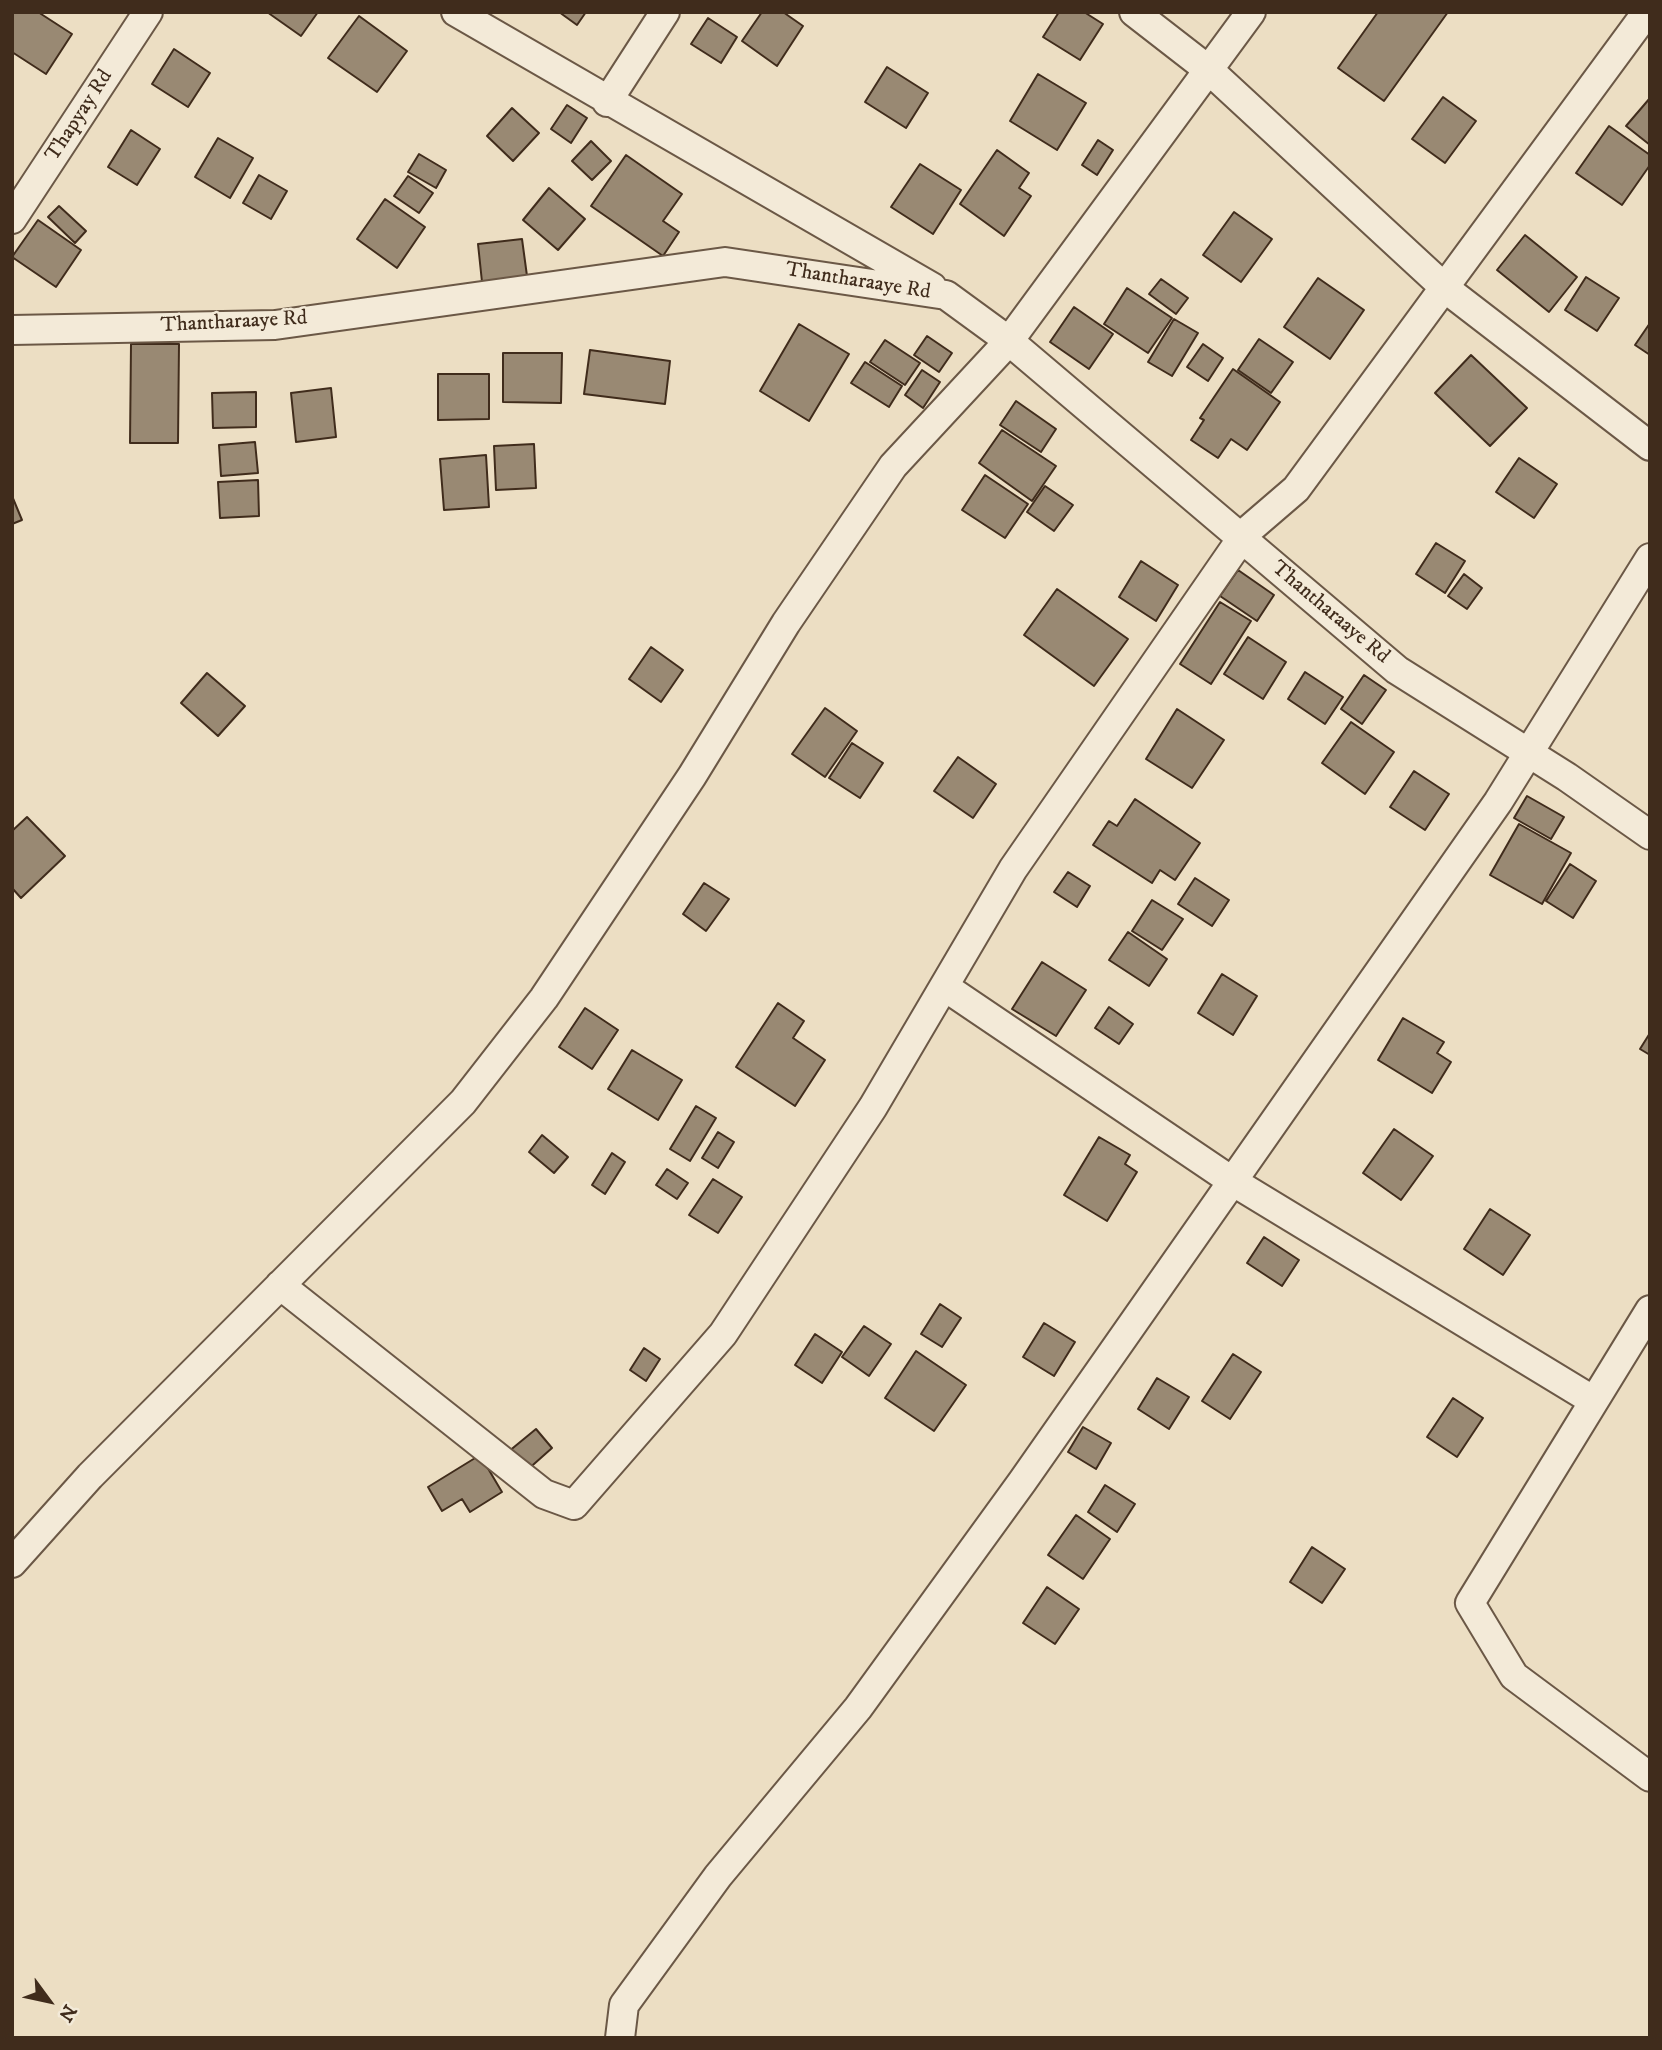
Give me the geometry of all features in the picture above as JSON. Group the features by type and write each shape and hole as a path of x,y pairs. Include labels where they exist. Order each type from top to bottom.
{"street":[{"name":"Thapyay Rd","path":"12,219 148,12"},
{"path":"456,12 607,102 946,295"},
{"path":"607,102 665,12"},
{"path":"1134,12 1210,71 1446,289 1650,446"},
{"path":"12,1563 90,1476 463,1102 544,998 692,776 786,623 893,466 1009,341 1251,12"},
{"path":"280,1285 544,1493 574,1506 723,1334 873,1107 1013,869 1242,538 1296,489 1446,289 1647,12"},
{"name":"Thantharaaye Rd","path":"12,330 275,325 725,262 946,295 1009,341 1396,670 1531,754 1650,835"},
{"path":"620,2038 624,2005 718,1876 858,1708 1022,1482 1531,754 1650,558"},
{"path":"944,987 1232,1181 1594,1401"},
{"path":"1650,1310 1470,1603 1514,1676 1650,1777"}],"building":[{"path":"12,12 38,12 72,34 46,74 12,52"},
{"path":"267,12 318,12 301,36"},
{"path":"559,12 586,12 577,25"},
{"path":"762,12 783,12 803,26 777,66 742,41"},
{"path":"1059,12 1084,12 1103,24 1080,60 1043,37"},
{"path":"1378,12 1448,12 1384,101 1338,68"},
{"path":"359,16 407,51 377,92 328,58"},
{"path":"708,18 737,37 721,63 691,44"},
{"path":"174,49 210,73 188,107 152,84"},
{"path":"887,67 928,93 906,128 865,102"},
{"path":"1038,74 1086,103 1057,150 1010,121"},
{"path":"1443,97 1476,121 1445,163 1412,139"},
{"path":"1650,98 1650,145 1626,126"},
{"path":"567,105 587,118 571,143 551,129"},
{"path":"512,108 539,133 513,161 487,136"},
{"path":"1609,126 1650,155 1650,165 1622,205 1576,173"},
{"path":"131,130 160,149 137,185 108,167"},
{"path":"218,138 253,158 230,198 195,177"},
{"path":"1098,140 1113,150 1097,175 1082,165"},
{"path":"591,141 611,161 592,180 572,161"},
{"path":"997,150 1029,173 1019,188 1031,196 1004,236 960,204"},
{"path":"419,154 446,170 436,188 408,172"},
{"path":"626,155 682,194 663,221 679,232 663,256 591,206"},
{"path":"920,164 961,190 933,234 891,207"},
{"path":"259,175 287,191 271,219 243,203"},
{"path":"408,176 433,193 419,213 394,196"},
{"path":"549,188 585,219 558,250 523,220"},
{"path":"385,199 425,227 397,268 357,239"},
{"path":"59,206 86,231 75,243 48,217"},
{"path":"1234,212 1272,239 1241,282 1203,255"},
{"path":"38,220 81,250 56,287 12,257"},
{"path":"1525,235 1577,277 1549,312 1497,270"},
{"path":"522,239 527,276 482,282 478,244"},
{"path":"1586,277 1619,298 1597,331 1565,310"},
{"path":"1318,278 1364,310 1330,359 1284,327"},
{"path":"1161,279 1188,298 1176,314 1149,294"},
{"path":"1127,288 1172,318 1148,353 1104,324"},
{"path":"1074,307 1113,334 1089,369 1050,342"},
{"path":"1174,319 1198,333 1172,376 1148,362"},
{"path":"1650,323 1650,355 1635,345"},
{"path":"799,324 849,354 809,421 760,391"},
{"path":"927,336 952,353 939,372 914,355"},
{"path":"1259,339 1293,362 1271,393 1238,370"},
{"path":"885,340 920,363 905,385 870,362"},
{"path":"131,344 179,344 178,443 130,443"},
{"path":"1203,344 1223,358 1208,381 1187,367"},
{"path":"590,350 670,361 665,404 584,394"},
{"path":"503,353 562,353 561,403 503,402"},
{"path":"1471,355 1527,408 1490,446 1435,393"},
{"path":"865,362 902,386 889,407 851,383"},
{"path":"1233,369 1280,402 1247,450 1231,439 1218,458 1191,440 1204,420 1200,418"},
{"path":"922,370 940,382 923,408 905,395"},
{"path":"438,374 489,374 489,419 438,420"},
{"path":"331,388 336,437 296,442 291,393"},
{"path":"256,392 256,427 213,428 212,393"},
{"path":"1016,401 1056,429 1041,452 1000,425"},
{"path":"1002,430 1056,466 1032,501 979,463"},
{"path":"255,442 258,473 221,476 219,445"},
{"path":"534,444 536,488 496,490 494,446"},
{"path":"486,455 489,507 444,510 440,459"},
{"path":"1519,458 1557,484 1534,518 1496,492"},
{"path":"985,475 1028,504 1005,538 962,510"},
{"path":"258,480 259,516 220,518 218,482"},
{"path":"1045,486 1073,505 1054,531 1027,512"},
{"path":"12,496 22,520 12,524"},
{"path":"1436,543 1465,561 1445,593 1416,574"},
{"path":"1141,561 1178,585 1156,621 1119,597"},
{"path":"1238,570 1274,595 1257,621 1220,596"},
{"path":"1464,574 1482,588 1467,609 1448,596"},
{"path":"1057,589 1128,639 1094,686 1024,635"},
{"path":"1220,602 1251,621 1211,684 1180,664"},
{"path":"1248,637 1286,662 1263,699 1224,674"},
{"path":"651,647 683,670 661,702 629,679"},
{"path":"1305,672 1343,697 1325,724 1288,699"},
{"path":"207,673 245,706 218,736 181,703"},
{"path":"1364,675 1386,690 1362,724 1341,709"},
{"path":"825,708 857,731 825,777 792,754"},
{"path":"1177,709 1224,740 1192,788 1146,759"},
{"path":"1351,722 1394,752 1365,794 1322,763"},
{"path":"852,743 883,763 860,798 829,778"},
{"path":"958,757 996,784 973,818 934,791"},
{"path":"1414,771 1449,794 1425,830 1390,807"},
{"path":"1527,796 1564,817 1551,839 1514,818"},
{"path":"1135,799 1200,843 1175,880 1160,870 1152,883 1093,845 1109,821 1117,826"},
{"path":"27,817 65,856 21,898 12,888 12,831"},
{"path":"1519,824 1571,853 1542,904 1490,875"},
{"path":"1570,864 1596,881 1573,918 1546,901"},
{"path":"1068,872 1090,886 1077,907 1054,892"},
{"path":"1195,878 1229,900 1212,926 1178,904"},
{"path":"704,883 729,899 706,931 683,914"},
{"path":"1152,900 1183,919 1162,950 1132,931"},
{"path":"1128,932 1167,959 1149,986 1109,960"},
{"path":"1042,962 1086,990 1056,1036 1012,1009"},
{"path":"1222,974 1257,996 1233,1035 1198,1013"},
{"path":"778,1003 804,1021 793,1038 825,1060 795,1106 736,1067"},
{"path":"1109,1007 1133,1024 1119,1044 1095,1028"},
{"path":"585,1008 618,1030 592,1069 559,1047"},
{"path":"1403,1018 1444,1042 1437,1053 1451,1062 1432,1093 1378,1060"},
{"path":"1650,1033 1650,1055 1640,1049"},
{"path":"632,1050 682,1080 658,1120 608,1089"},
{"path":"696,1106 716,1118 690,1161 670,1149"},
{"path":"1394,1129 1433,1156 1401,1200 1363,1173"},
{"path":"718,1132 734,1142 718,1168 702,1158"},
{"path":"542,1135 568,1157 554,1173 529,1152"},
{"path":"1099,1137 1130,1155 1125,1164 1137,1172 1107,1221 1064,1195"},
{"path":"612,1153 625,1162 605,1194 592,1185"},
{"path":"667,1169 688,1183 677,1199 656,1185"},
{"path":"713,1179 742,1197 718,1233 689,1215"},
{"path":"1490,1209 1530,1235 1503,1275 1464,1249"},
{"path":"1264,1237 1299,1260 1282,1286 1247,1263"},
{"path":"940,1304 961,1318 942,1347 921,1334"},
{"path":"1044,1323 1075,1342 1054,1376 1023,1357"},
{"path":"864,1326 891,1344 869,1376 842,1357"},
{"path":"815,1334 842,1352 822,1383 795,1365"},
{"path":"644,1348 660,1359 646,1381 630,1370"},
{"path":"916,1351 966,1385 934,1431 885,1398"},
{"path":"1233,1354 1261,1372 1230,1419 1202,1401"},
{"path":"1157,1378 1189,1397 1169,1429 1138,1409"},
{"path":"1453,1398 1483,1418 1457,1457 1427,1437"},
{"path":"1083,1427 1111,1443 1096,1469 1068,1452"},
{"path":"536,1429 552,1448 525,1472 508,1452"},
{"path":"480,1455 502,1492 470,1512 462,1499 442,1511 428,1487"},
{"path":"1105,1485 1135,1504 1117,1532 1088,1512"},
{"path":"1076,1515 1110,1539 1083,1579 1048,1555"},
{"path":"1312,1547 1345,1569 1322,1603 1290,1582"},
{"path":"1047,1587 1079,1609 1055,1644 1023,1623"}]}
